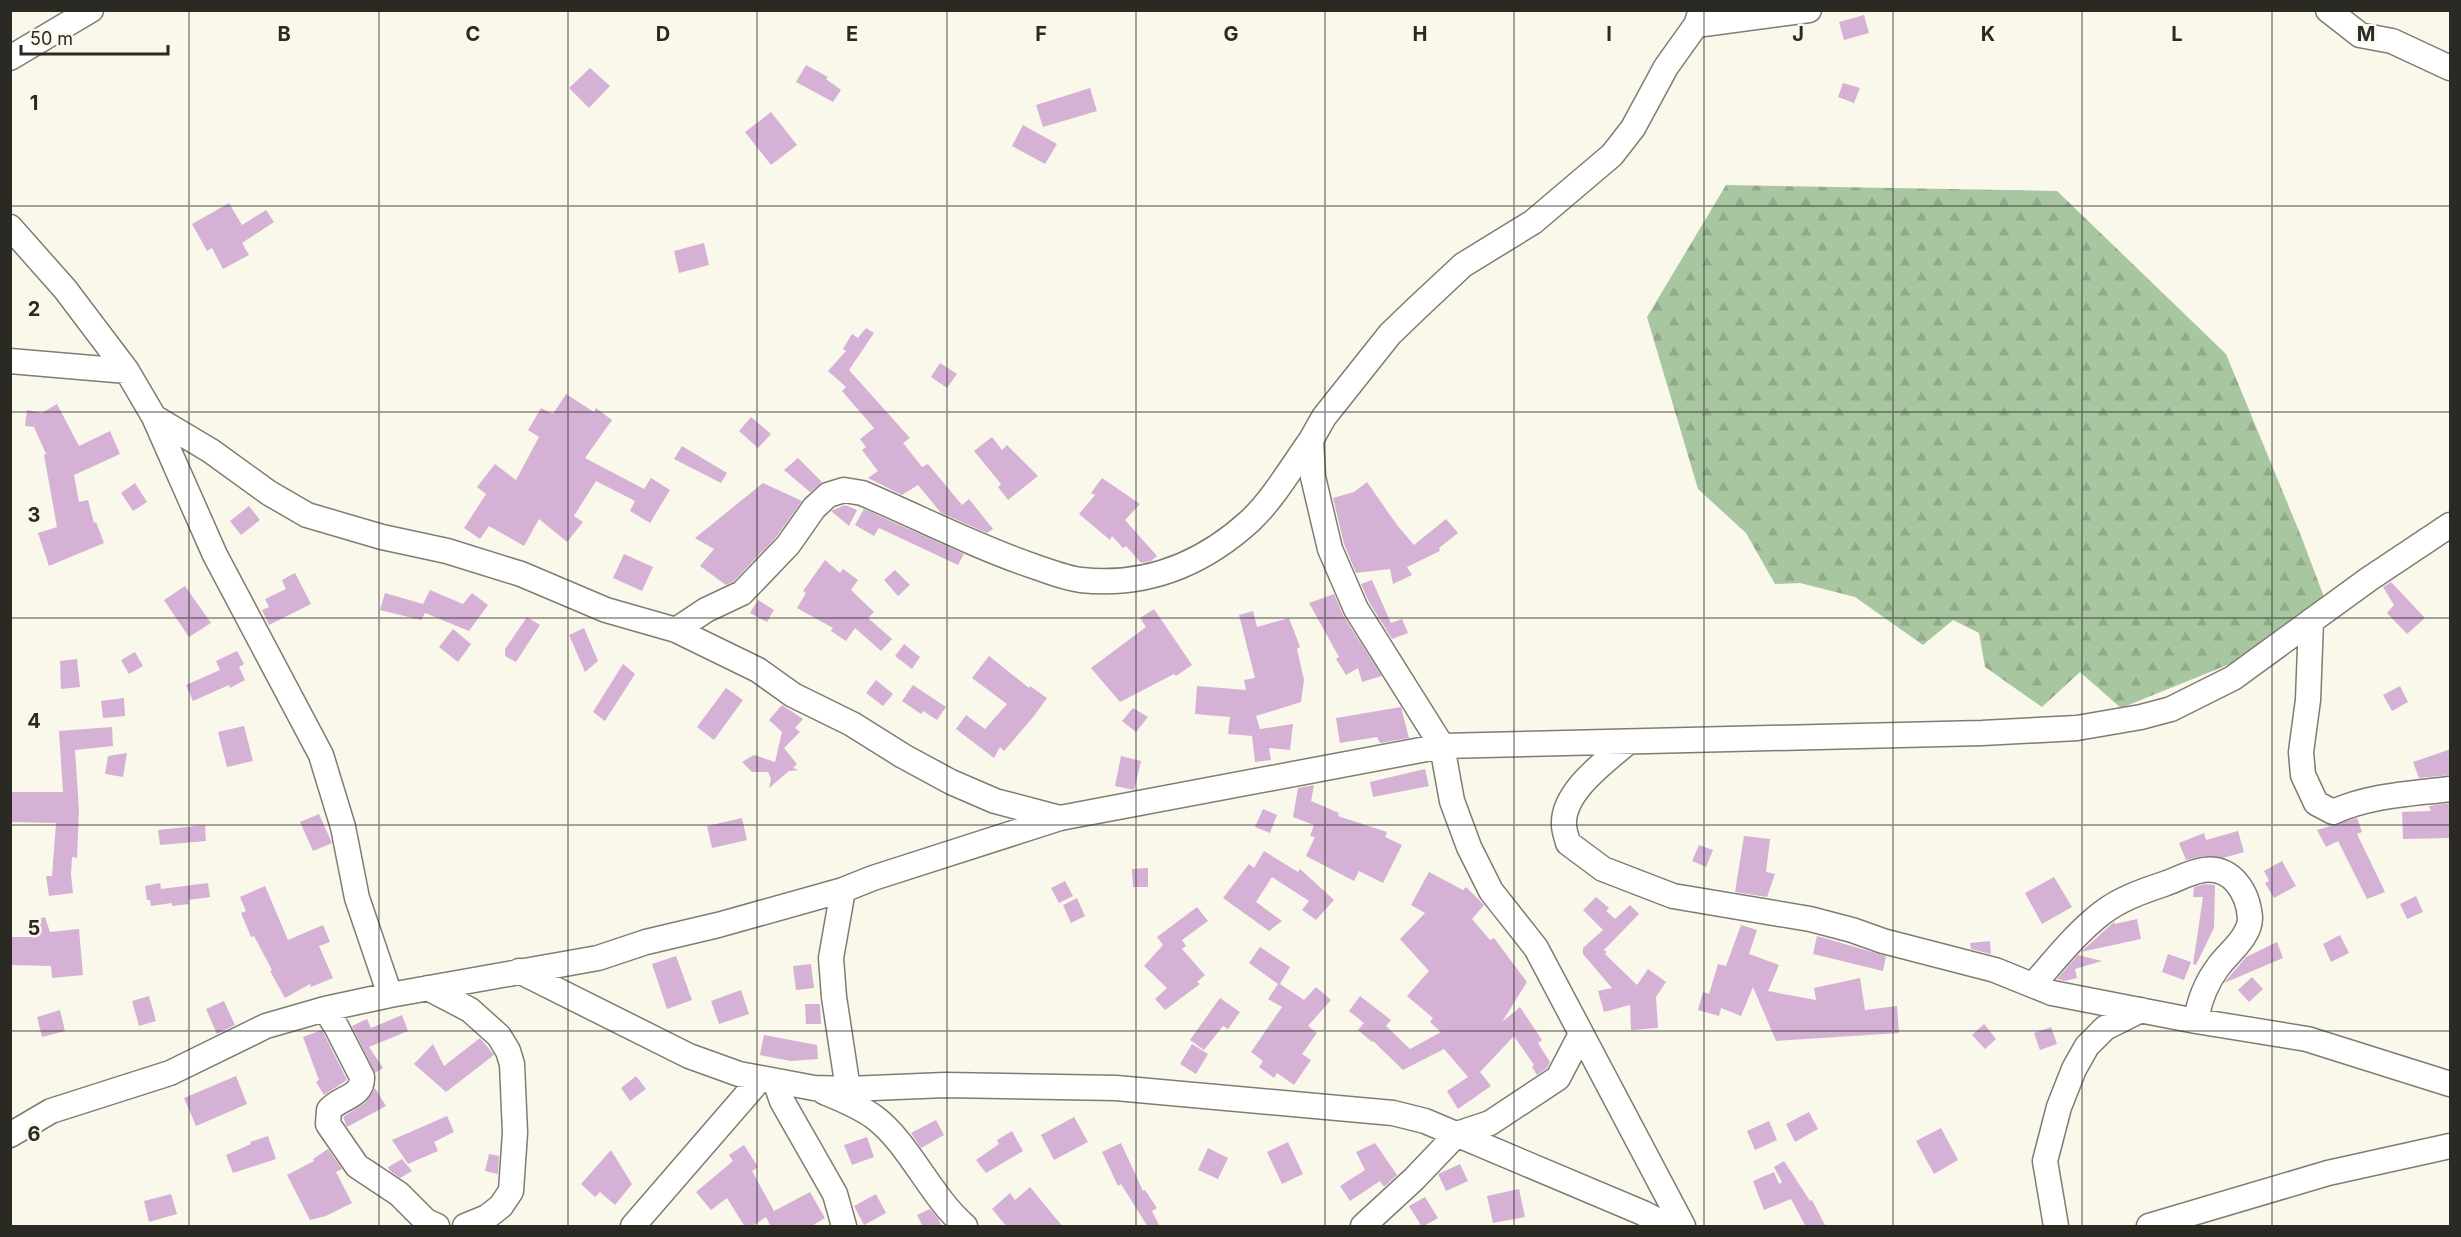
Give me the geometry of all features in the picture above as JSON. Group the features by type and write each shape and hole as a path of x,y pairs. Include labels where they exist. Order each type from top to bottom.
{"street":[{"path":"10,58 91,10"},
{"path":"676,630 706,610 742,593 788,545 814,508 828,495 844,490 862,493 1000,555 1078,580 1135,580 1161,574 1191,561 1220,544 1252,519 1311,440 1324,417 1390,334 1463,265 1533,222 1612,155 1633,128 1666,67 1699,18 1809,10"},
{"path":"2328,10 2360,35 2392,41 2451,68"},
{"path":"10,227 65,289 127,371 154,417 215,555 321,755 343,827 357,898 390,995"},
{"path":"10,361 127,371"},
{"path":"154,417 211,451 269,494 307,515 382,537 447,551 521,574 606,610 676,630 758,670 793,695 852,724 903,756 951,782 994,801 1060,818"},
{"path":"1311,440 1313,477 1330,549 1356,609 1442,746 1452,801 1469,847 1491,891 1536,948 1683,1227"},
{"path":"10,1135 51,1111 170,1073 266,1026 325,1009 390,995 598,958 646,942 718,925 843,890 873,878 1060,818 1442,746 1983,733 2077,728 2171,709 2233,678 2311,621 2451,525"},
{"path":"2311,621 2308,700 2301,752 2304,776 2316,803 2333,812 2353,802 2451,789"},
{"path":"1629,741 1585,780 1570,801 1563,824 1568,843 1603,869 1673,896 1810,919 1852,930 1883,941 1995,970 2052,993 2196,1021 2307,1039 2451,1084"},
{"path":"2034,985 2073,939 2104,912 2140,892 2203,870 2222,872 2239,883 2248,901 2250,922 2240,941 2217,968 2199,1001 2196,1021"},
{"path":"843,890 831,958 834,997 848,1089"},
{"path":"519,971 689,1056 739,1074 814,1088 945,1085 1116,1088 1393,1113 1425,1121 1642,1213 1668,1227"},
{"path":"428,988 470,1010 499,1036 508,1051 512,1064 515,1133 512,1191 501,1206 487,1217 465,1227"},
{"path":"325,1009 342,1037 362,1077 363,1084 356,1094 334,1103 329,1110 328,1124 357,1166 399,1194 426,1221 437,1227"},
{"path":"2056,1227 2045,1161 2059,1107 2074,1069 2086,1046 2105,1028 2142,1010"},
{"path":"1364,1227 1456,1134 1490,1123 1558,1078 1581,1034"},
{"path":"633,1227 768,1080"},
{"path":"768,1080 835,1194 844,1227"},
{"path":"814,1088 852,1104 875,1118 900,1144 929,1186 965,1227"},
{"path":"2149,1227 2328,1173 2451,1146"}],"green space":[{"path":"1726,185 2057,191 2226,354 2324,597 2247,657 2121,708 2080,672 2042,707 1985,667 1979,633 1953,620 1923,645 1855,597 1800,583 1775,584 1746,533 1698,489 1647,317"}],"building":[{"path":"1864,15 1869,33 1844,40 1839,22"},
{"path":"806,65 828,77 826,79 841,90 833,102 796,82"},
{"path":"590,68 610,86 589,108 569,88"},
{"path":"1843,83 1860,88 1854,103 1838,97"},
{"path":"1090,88 1097,111 1043,127 1036,105"},
{"path":"771,112 797,145 771,165 745,132"},
{"path":"1023,125 1057,144 1045,164 1012,146"},
{"path":"229,203 242,225 266,210 274,222 242,243 249,255 223,269 212,248 207,251 192,224"},
{"path":"704,243 709,265 679,273 674,251"},
{"path":"866,328 874,333 849,370 910,438 903,443 922,467 928,464 962,505 969,499 993,529 987,533 941,513 918,485 902,495 868,478 878,471 862,450 866,447 860,439 874,428 842,391 846,387 828,371 846,351 843,349 852,334 858,338"},
{"path":"940,363 957,374 947,388 931,377"},
{"path":"566,394 594,412 596,408 612,420 585,458 644,489 651,478 670,490 650,523 630,511 635,501 596,481 574,516 583,522 567,542 539,519 524,546 489,526 480,539 464,528 486,494 477,487 495,464 516,480 539,437 528,430 541,408 553,414"},
{"path":"57,404 79,446 110,431 120,454 74,475 79,502 88,500 94,523 96,522 104,543 49,566 38,533 57,527 44,455 46,454 34,427 25,426 27,410 42,413"},
{"path":"751,417 771,434 758,448 739,431"},
{"path":"992,437 1002,450 1007,445 1038,476 1008,500 998,487 1001,484 974,451"},
{"path":"682,446 727,473 721,483 674,459"},
{"path":"798,458 822,482 810,492 784,470"},
{"path":"1102,478 1140,504 1125,520 1157,556 1151,561 1141,563 1126,546 1123,548 1112,536 1110,540 1079,514 1095,495 1091,493"},
{"path":"1367,482 1414,545 1446,519 1458,533 1439,548 1440,551 1407,567 1412,575 1393,584 1390,569 1356,573 1344,544 1333,498 1354,492"},
{"path":"135,483 147,502 133,511 121,493"},
{"path":"763,483 802,501 777,536 734,581 726,585 700,566 714,549 695,538"},
{"path":"845,505 857,510 849,526 831,511"},
{"path":"249,506 260,520 241,535 230,521"},
{"path":"864,509 964,554 958,565 879,528 874,536 855,525"},
{"path":"624,554 653,567 642,591 613,578"},
{"path":"825,560 840,573 843,569 858,580 851,590 874,612 868,618 892,639 881,651 855,628 846,641 831,631 833,628 797,608 806,593 803,591"},
{"path":"895,570 910,585 898,596 884,580"},
{"path":"295,573 311,604 269,625 262,610 269,607 265,599 286,589 282,580"},
{"path":"1372,580 1391,623 1402,619 1408,633 1392,639 1369,602 1361,584"},
{"path":"2391,582 2425,618 2407,634 2387,613 2394,605 2383,587"},
{"path":"185,586 211,623 189,637 164,600"},
{"path":"430,590 463,604 472,593 488,605 469,631 425,613 421,620 380,610 385,593 423,604"},
{"path":"1334,594 1344,617 1382,676 1362,682 1358,668 1346,675 1336,659 1339,657 1309,603"},
{"path":"758,600 774,610 767,622 750,613"},
{"path":"1154,609 1192,665 1176,676 1174,674 1120,702 1091,668 1146,627 1140,618"},
{"path":"1253,611 1257,627 1289,618 1300,647 1297,649 1304,680 1301,702 1256,716 1260,729 1293,724 1290,750 1269,748 1271,760 1255,762 1252,736 1228,734 1230,717 1195,714 1197,686 1246,690 1244,680 1255,678 1239,615"},
{"path":"527,617 540,625 516,662 505,656 505,649"},
{"path":"584,628 598,661 585,672 569,635"},
{"path":"453,629 471,644 458,662 439,647"},
{"path":"904,644 920,657 912,669 895,656"},
{"path":"237,651 244,664 239,667 245,680 230,688 229,685 193,701 186,685 220,670 216,661"},
{"path":"135,652 143,666 129,674 121,660"},
{"path":"989,656 1029,688 1030,686 1047,698 1004,751 1000,747 994,758 956,729 966,715 985,729 1007,704 972,678"},
{"path":"77,659 80,687 61,689 60,661"},
{"path":"623,664 635,674 605,721 593,712"},
{"path":"876,680 893,694 883,706 866,693"},
{"path":"913,685 946,707 937,720 923,711 921,714 902,701"},
{"path":"2400,686 2408,702 2392,711 2383,695"},
{"path":"726,688 743,700 714,740 697,727"},
{"path":"124,698 125,716 103,718 101,701"},
{"path":"782,705 803,719 795,728 800,732 784,748 797,764 793,768 799,770 789,771 769,788 771,779 768,772 752,772 742,762 754,755 775,762 782,732 769,720"},
{"path":"1401,707 1409,738 1380,743 1377,737 1340,743 1336,718"},
{"path":"1133,708 1148,717 1136,732 1122,721"},
{"path":"244,726 253,761 227,767 218,732"},
{"path":"112,727 113,746 75,750 79,810 77,858 72,857 73,893 49,896 46,876 52,876 56,823 10,822 10,792 63,792 59,731"},
{"path":"2451,749 2451,775 2419,778 2413,762"},
{"path":"127,753 123,777 105,774 108,756"},
{"path":"1121,756 1141,761 1134,790 1115,786"},
{"path":"1425,769 1429,786 1373,797 1370,782"},
{"path":"1314,785 1311,801 1339,813 1338,816 1387,832 1385,837 1402,845 1383,883 1359,871 1354,881 1306,856 1315,837 1310,836 1314,825 1293,817 1298,788"},
{"path":"2451,803 2451,838 2403,839 2402,812 2431,811 2429,806"},
{"path":"1263,809 1277,815 1270,833 1255,827"},
{"path":"319,814 332,843 313,851 300,822"},
{"path":"742,818 747,840 712,848 707,826"},
{"path":"2357,818 2362,832 2357,834 2385,892 2367,899 2338,841 2326,847 2317,830"},
{"path":"205,825 206,841 160,845 158,830"},
{"path":"2238,831 2244,852 2223,858 2203,856 2186,860 2179,843 2204,833 2206,840"},
{"path":"1744,836 1770,839 1766,872 1775,874 1767,897 1735,892"},
{"path":"1699,845 1713,850 1706,867 1692,861"},
{"path":"1264,851 1298,872 1300,869 1334,900 1316,920 1302,910 1309,901 1272,877 1256,902 1282,921 1269,931 1223,898 1249,864 1254,868"},
{"path":"2282,861 2296,886 2274,898 2265,883 2269,881 2264,871"},
{"path":"1148,868 1148,887 1133,887 1132,869"},
{"path":"1429,872 1463,890 1466,887 1484,905 1472,919 1490,940 1494,938 1527,982 1502,1022 1520,1007 1542,1040 1538,1043 1550,1062 1547,1068 1537,1075 1532,1067 1534,1065 1514,1036 1480,1072 1491,1086 1458,1109 1447,1091 1468,1077 1444,1049 1403,1070 1358,1030 1364,1023 1349,1011 1360,996 1391,1020 1386,1026 1410,1049 1441,1032 1430,1022 1433,1018 1407,996 1429,971 1400,939 1425,913 1411,905"},
{"path":"2054,877 2072,907 2042,924 2025,893"},
{"path":"1065,881 1073,896 1059,903 1051,888"},
{"path":"160,883 161,889 208,883 210,897 188,900 189,904 172,906 172,903 151,906 150,900 147,900 145,886"},
{"path":"2205,884 2215,885 2214,928 2196,965 2193,964 2203,897 2193,897 2194,887"},
{"path":"265,886 288,940 323,925 330,942 319,946 333,978 311,987 310,984 285,998 254,936 251,937 241,913 246,911 240,897"},
{"path":"2416,896 2423,912 2407,919 2400,904"},
{"path":"1596,897 1609,908 1606,911 1615,919 1630,905 1639,914 1604,950 1607,952 1605,954 1637,985 1648,969 1666,982 1656,997 1658,1028 1631,1030 1630,1005 1604,1012 1598,991 1612,988 1583,954 1583,948 1603,930 1583,910"},
{"path":"1077,898 1085,916 1071,923 1063,905"},
{"path":"1197,907 1208,921 1182,940 1186,946 1182,949 1205,975 1197,982 1200,984 1165,1010 1155,999 1167,988 1144,966 1163,945 1157,937"},
{"path":"45,917 50,932 79,929 83,975 52,978 51,966 10,965 10,937 36,937 31,921"},
{"path":"2137,919 2141,939 2081,952 2114,922 2115,924"},
{"path":"1741,925 1757,930 1749,954 1779,965 1768,991 1816,1000 1814,988 1860,978 1865,1010 1897,1006 1899,1033 1776,1041 1753,987 1741,1016 1721,1008 1719,1016 1698,1010 1703,992 1709,994 1718,964 1726,966"},
{"path":"2340,935 2349,953 2331,962 2323,944"},
{"path":"1817,936 1886,956 1883,971 1813,954"},
{"path":"1990,941 1991,954 1971,949 1970,943"},
{"path":"2277,942 2283,958 2224,983 2246,957"},
{"path":"1260,947 1290,967 1280,984 1304,1000 1316,987 1331,1000 1308,1026 1317,1033 1302,1054 1311,1060 1294,1085 1277,1073 1274,1078 1259,1067 1263,1061 1251,1052 1282,1007 1268,999 1278,984 1249,963"},
{"path":"2168,954 2191,962 2184,980 2162,972"},
{"path":"2078,955 2102,961 2075,969 2077,978 2065,981 2057,979"},
{"path":"676,956 692,1000 667,1009 652,964"},
{"path":"811,964 814,988 796,990 793,966"},
{"path":"2252,977 2263,989 2249,1002 2238,990"},
{"path":"741,990 749,1014 719,1024 711,1001"},
{"path":"149,996 156,1021 139,1026 132,1001"},
{"path":"1220,998 1240,1012 1228,1029 1223,1026 1204,1050 1190,1040"},
{"path":"224,1001 235,1025 217,1034 206,1009"},
{"path":"805,1004 820,1004 821,1024 806,1024"},
{"path":"60,1010 65,1031 42,1037 37,1017"},
{"path":"402,1015 408,1031 369,1047 383,1068 375,1073 352,1026 367,1019 371,1028"},
{"path":"1984,1024 1996,1039 1985,1049 1972,1035"},
{"path":"2051,1027 2057,1044 2040,1050 2034,1033"},
{"path":"322,1030 347,1080 324,1095 316,1082 319,1080 303,1037"},
{"path":"764,1035 817,1045 818,1059 791,1061 760,1055"},
{"path":"480,1038 494,1055 446,1092 414,1064 433,1044 444,1066"},
{"path":"1192,1044 1208,1054 1196,1074 1180,1064"},
{"path":"236,1076 247,1104 196,1126 184,1098"},
{"path":"636,1076 646,1089 630,1101 621,1088"},
{"path":"375,1088 386,1106 347,1127 343,1117 365,1103"},
{"path":"1809,1112 1818,1129 1795,1142 1786,1124"},
{"path":"447,1116 454,1132 434,1142 438,1151 408,1164 392,1140"},
{"path":"1074,1117 1088,1142 1054,1160 1041,1135"},
{"path":"936,1120 944,1135 921,1148 911,1133"},
{"path":"1769,1121 1777,1140 1755,1150 1747,1131"},
{"path":"1941,1128 1958,1160 1934,1174 1916,1141"},
{"path":"1012,1131 1023,1151 986,1173 976,1160 999,1144 997,1140"},
{"path":"268,1136 276,1159 233,1173 226,1155 251,1144 250,1142"},
{"path":"867,1137 874,1157 852,1165 844,1145"},
{"path":"1288,1142 1303,1174 1282,1184 1267,1152"},
{"path":"1121,1143 1143,1191 1145,1190 1157,1208 1152,1211 1160,1227 1148,1227 1121,1184 1118,1186 1102,1152"},
{"path":"1375,1143 1397,1175 1384,1187 1380,1181 1350,1201 1340,1186 1365,1170 1356,1152"},
{"path":"744,1145 758,1167 752,1171 774,1211 810,1192 825,1218 810,1227 771,1227 766,1217 751,1227 745,1227 727,1198 711,1210 696,1192 733,1161 729,1155"},
{"path":"1208,1148 1228,1158 1218,1179 1198,1170"},
{"path":"328,1149 342,1169 336,1172 352,1203 326,1216 310,1220 287,1175 314,1161 313,1159"},
{"path":"611,1150 632,1184 615,1205 600,1192 595,1197 581,1184"},
{"path":"489,1154 499,1156 498,1174 485,1171"},
{"path":"402,1159 412,1171 400,1178 388,1167"},
{"path":"1784,1161 1810,1201 1812,1200 1826,1227 1806,1227 1791,1199 1764,1210 1753,1181 1774,1172 1779,1184 1782,1182 1774,1167"},
{"path":"1460,1164 1468,1181 1446,1191 1438,1174"},
{"path":"1030,1187 1063,1227 1007,1227 992,1209 1010,1193 1015,1200"},
{"path":"1519,1189 1525,1217 1493,1223 1487,1196"},
{"path":"171,1194 177,1214 149,1222 144,1201"},
{"path":"876,1194 886,1213 864,1225 854,1206"},
{"path":"1425,1197 1438,1218 1422,1227 1409,1206"},
{"path":"930,1209 942,1227 923,1227 917,1215"}]}
